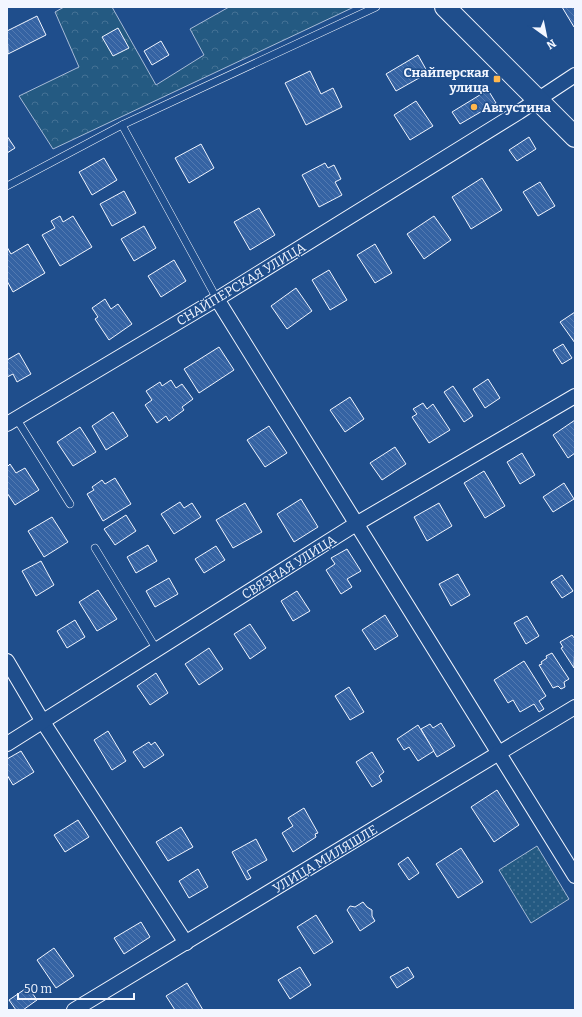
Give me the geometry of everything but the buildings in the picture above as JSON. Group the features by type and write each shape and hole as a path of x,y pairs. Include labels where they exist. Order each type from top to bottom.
{"street":[{"path":"445,7 466,30 575,137"},
{"name":"СНАЙПЕРСКАЯ УЛИЦА","path":"12,421 217,299 539,100 575,75"},
{"path":"217,299 575,876"},
{"name":"СВЯЗНАЯ УЛИЦА","path":"7,744 356,524 575,396"},
{"path":"7,661 43,722 186,943"},
{"name":"УЛИЦА МИЛЯШЛЕ","path":"74,1010 575,708"}],"lane":[{"path":"7,186 122,125 376,7"},
{"path":"122,125 217,299"},
{"path":"12,421 70,504"},
{"path":"95,548 156,650"}],"green space":[{"path":"64,7 112,7 156,85 204,55 190,29 229,7 354,7 53,149 19,96 79,67 55,12"},
{"path":"537,846 569,899 531,923 499,870"}],"place":[{"name":"Снайперская улица","path":"497,79"},
{"name":"Августина","path":"474,107"}]}
